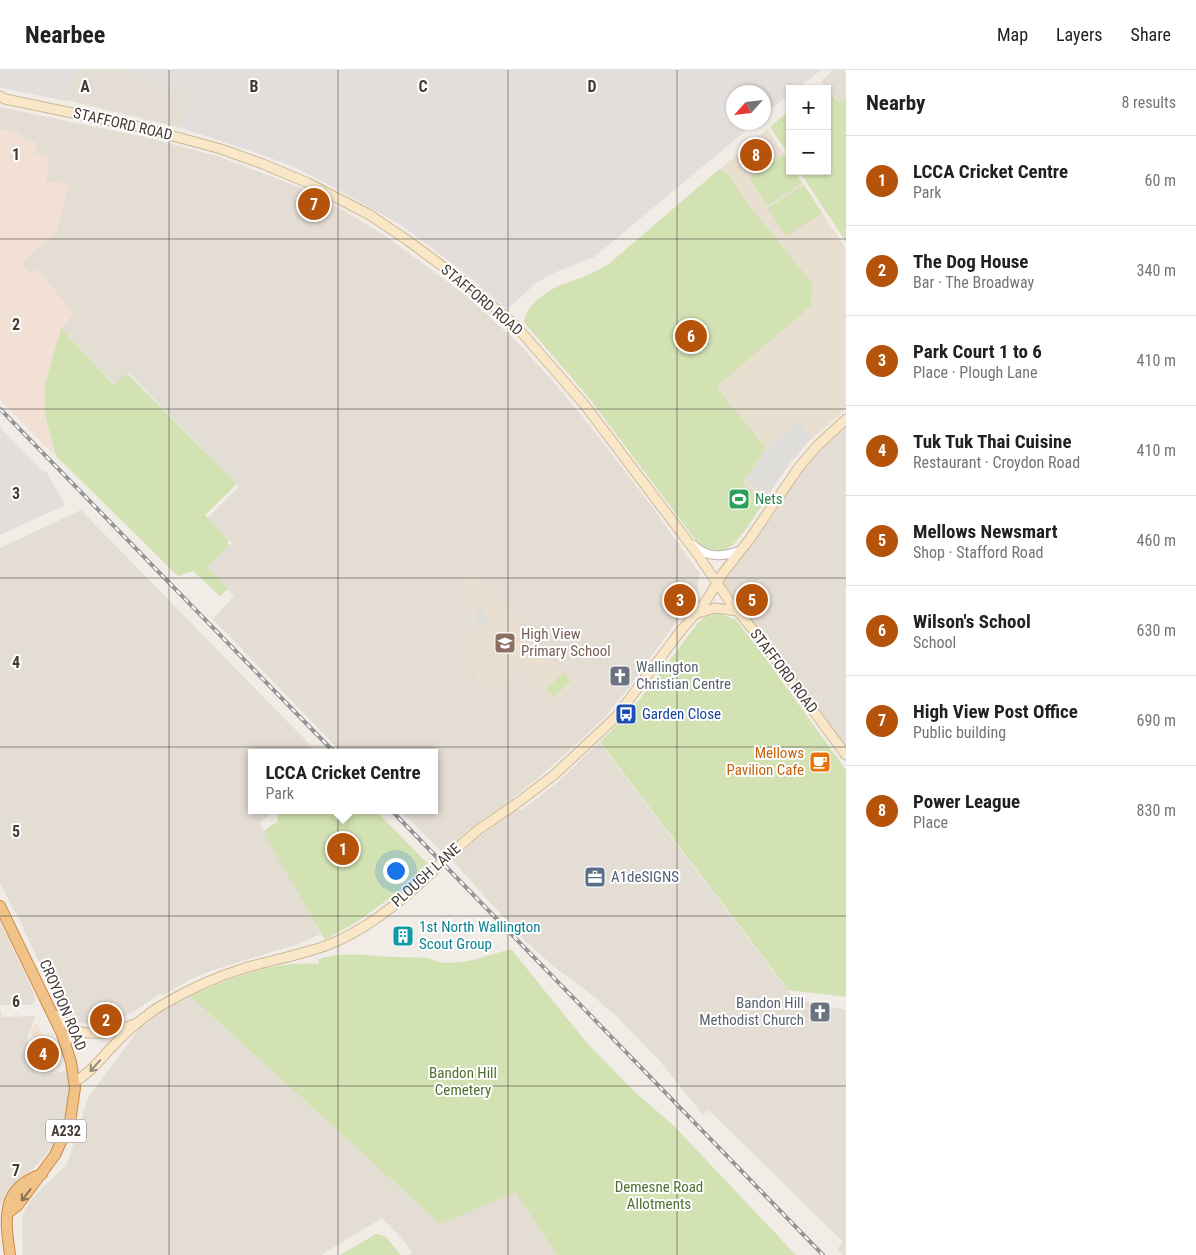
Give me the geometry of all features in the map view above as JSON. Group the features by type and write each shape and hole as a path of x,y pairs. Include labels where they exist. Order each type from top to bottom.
{"highway":[{"name":"CROYDON ROAD","path":"0,906 65,1041 71,1062 75,1095 70,1122 55,1155 42,1174 28,1178 18,1187 4,1212 10,1255"}],"main road":[{"name":"STAFFORD ROAD","path":"2,98 140,127 220,149 308,183 374,218 440,264 515,325 584,404 686,538 716,582 846,755"},
{"name":"PLOUGH LANE","path":"74,1082 88,1074 138,1022 160,1006 192,989 246,968 326,946 396,904 478,830 554,775 605,728 622,709 707,599 716,582 740,552 799,467 822,441 846,419"},
{"path":"695,614 715,608 738,611"},
{"path":"53,1014 80,1032 94,1034 109,1033 138,1022"},
{"path":"65,1041 80,1032"},
{"path":"109,1033 117,1043"}],"street":[{"path":"686,538 698,550 710,555 720,556 740,552"}],"shaded area":[{"path":"0,70 74,70 67,101 0,88"},
{"path":"74,70 121,70 155,78 154,86 173,91 177,85 191,96 181,128 67,100"},
{"path":"121,70 821,70 802,85 786,85 786,97 771,109 771,85 726,85 726,130 747,130 594,257 556,272 536,283 507,310 470,277 401,225 296,168 181,128 191,95 177,85 173,91 154,86 155,78"},
{"path":"833,70 843,70 846,73 846,98 840,103 831,93 831,85 824,85 821,82"},
{"path":"0,107 144,137 217,156 301,188 346,212 390,239 464,294 517,342 590,426 654,509 699,573 697,590 687,607 606,716 558,761 521,792 467,831 443,853 404,814 438,814 438,749 338,749 213,619 234,596 207,567 232,543 207,518 239,486 128,372 115,385 61,328 73,314 38,269 31,274 21,262 58,231 46,181 35,153 36,143 21,139 22,134 0,129"},
{"path":"0,129 22,134 21,140 36,143 35,153 50,157 46,181 68,184 58,231 21,262 31,274 38,268 73,314 61,328 45,384 45,415 55,456 0,399"},
{"path":"766,130 786,157 786,175 798,175 846,249 846,409 808,442 789,465 735,544 723,551 700,546 590,399 524,322 528,309 546,293 559,285 589,275 609,264"},
{"path":"798,420 812,436 788,464 767,496 746,479 770,445"},
{"path":"846,421 846,755 716,582 739,551 770,520 779,507 778,497"},
{"path":"0,427 43,472 46,471 65,505 0,535"},
{"path":"81,510 314,749 248,749 248,814 269,814 260,823 321,934 295,945 210,971 189,980 164,995 160,994 133,1012 109,1023 91,1025 78,1022 68,1016 57,1002 20,921 0,883 0,548"},
{"name":"High View Primary School","path":"474,572 482,587 495,598 575,682 554,702 521,666 519,671 505,683 477,688 470,610 464,576"},
{"path":"480,608 490,619 478,630 474,622 474,613"},
{"path":"599,742 794,999 846,1010 846,1255 843,1255 837,1249 843,1242 709,1110 703,1115 658,1059 615,1015 581,986 553,966 523,939 452,860 517,809 522,810 558,782"},
{"path":"0,922 35,996 34,1002 30,1005 0,1005"},
{"path":"190,996 440,1224 516,1191 557,1255 408,1255 412,1252 382,1218 321,1255 23,1255 22,1219 25,1209 35,1195 67,1164 88,1098 141,1026 145,1025 161,1011"},
{"path":"0,1009 2,1017 35,1016 27,1039 36,1076 72,1070 70,1122 35,1167 15,1182 0,1205"},
{"path":"34,1023 41,1030 54,1071 44,1074 31,1032"}],"green space":[{"path":"831,94 839,103 846,98 846,242 802,175 831,175"},
{"path":"786,113 786,151 771,128 771,126"},
{"path":"784,155 786,158 786,175 797,175 802,183 767,206 749,177"},
{"path":"721,169 727,173 745,200 812,283 811,306 716,387 766,448 742,484 765,501 737,539 719,552 709,552 700,546 590,399 524,322 534,303 542,296 609,264"},
{"path":"804,185 822,213 786,236 768,208"},
{"path":"61,328 114,385 127,373 237,484 205,515 229,541 227,543 229,546 207,567 228,589 220,596 193,571 178,576 56,456 45,415 45,384"},
{"path":"718,613 736,620 846,770 846,997 788,990 600,742 630,712 698,623 708,614"},
{"path":"563,673 571,681 554,697 546,689"},
{"path":"277,814 379,814 428,864 398,892 360,920 325,940 264,833 266,829 277,822"},
{"name":"Bandon Hill Cemetery","path":"511,949 587,1043 634,1091 674,1126 796,1255 557,1255 516,1192 440,1224 190,996 252,972 285,965 318,964 319,959 337,955 428,958 448,963 476,959"},
{"path":"376,1234 385,1236 401,1255 340,1255"}],"railway":[{"path":"0,409 331,749"},
{"path":"395,814 823,1255"}],"place":[{"name":"Power League","path":"756,155"},
{"name":"High View Post Office","path":"314,204"},
{"name":"Wilson's School","path":"691,336"},
{"name":"Nets","path":"739,499"},
{"name":"Park Court 1 to 6","path":"680,600"},
{"name":"Mellows Newsmart","path":"752,600"},
{"name":"High View Primary School","path":"505,643"},
{"name":"Wallington Christian Centre","path":"620,676"},
{"name":"Garden Close","path":"626,714"},
{"name":"Mellows Pavilion Cafe","path":"820,762"},
{"name":"LCCA Cricket Centre","path":"343,849"},
{"name":"A1deSIGNS","path":"595,877"},
{"name":"1st North Wallington Scout Group","path":"403,936"},
{"name":"Bandon Hill Methodist Church","path":"820,1012"},
{"name":"The Dog House","path":"106,1020"},
{"name":"Tuk Tuk Thai Cuisine","path":"43,1054"}],"park label":[{"name":"Demesne Road Allotments","path":"659,1196"}]}
